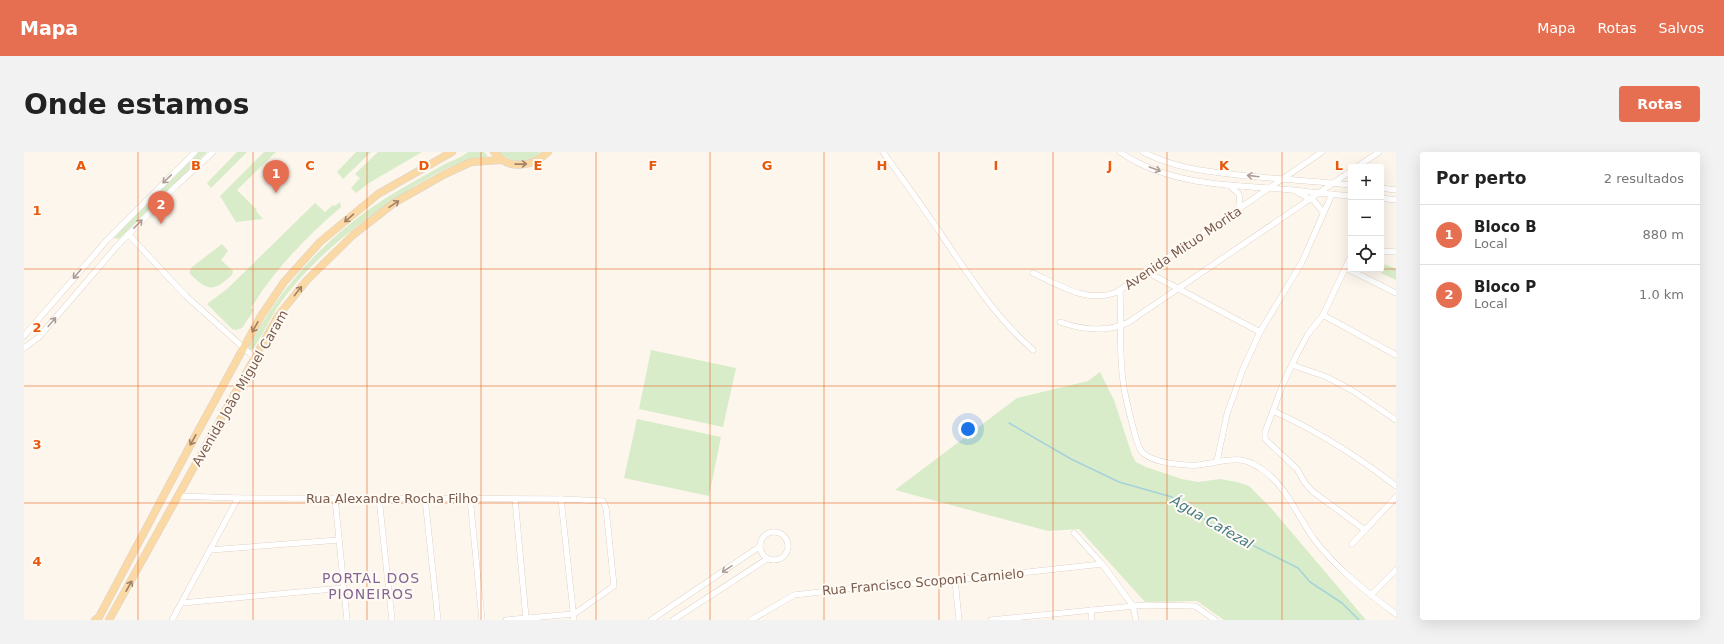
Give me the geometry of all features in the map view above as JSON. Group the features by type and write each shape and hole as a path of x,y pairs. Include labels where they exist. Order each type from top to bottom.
{"main road":[{"name":"Avenida João Miguel Caram","path":"96,620 99,617 261,316 284,282 320,242 378,194 452,152"},
{"path":"494,152 502,160 512,164 522,165 532,163 542,158 548,152"},
{"name":"Avenida João Miguel Caram","path":"110,620 278,316 306,280 352,235 394,203 471,162 502,160"}],"street":[{"path":"24,336 107,240 195,152"},
{"path":"24,348 39,337 128,234 213,152"},
{"path":"883,152 977,288 1004,322 1033,350"},
{"path":"1120,152 1145,166 1171,175 1200,181 1348,196"},
{"path":"1143,152 1171,164 1196,170 1281,180 1348,185"},
{"name":"Avenida Mituo Morita","path":"1032,273 1082,294 1104,296 1120,290 1322,152"},
{"path":"1362,164 1379,152"},
{"path":"1060,322 1091,329 1103,330 1121,326 1135,319 1348,173"},
{"path":"1229,185 1239,194 1240,205 1236,211"},
{"path":"1384,189 1396,190"},
{"path":"1295,191 1310,199 1323,212"},
{"path":"1217,461 1222,432 1231,400 1260,332 1302,262 1332,194"},
{"path":"1384,198 1396,200"},
{"path":"128,234 186,296 255,358"},
{"path":"1384,251 1396,252"},
{"path":"1348,263 1323,315 1304,340 1283,384 1265,432 1265,439 1297,469 1305,483 1312,491 1365,530"},
{"path":"1346,268 1396,293"},
{"path":"1147,272 1178,290 1260,332"},
{"path":"1120,290 1123,382 1133,426 1141,451 1152,458 1172,464 1197,465 1229,459 1247,461 1258,466 1280,486 1322,549 1371,596 1396,614"},
{"path":"1323,315 1396,355"},
{"path":"1292,365 1334,381 1367,400 1396,420"},
{"path":"1273,411 1336,443 1371,466 1396,486"},
{"name":"Rua Alexandre Rocha Filho","path":"178,496 238,498 470,498 599,500 604,503 606,508 614,586 574,617"},
{"path":"1352,544 1396,497"},
{"path":"172,620 238,498"},
{"path":"335,498 347,620"},
{"path":"379,498 392,620"},
{"path":"425,498 438,620"},
{"path":"470,498 482,620"},
{"path":"515,499 526,618"},
{"path":"506,620 574,617 561,499"},
{"path":"772,531 781,533 786,538 788,550 783,557 774,560 767,559 762,554 759,547 760,540 764,535 772,531"},
{"path":"1074,533 1102,564 1133,606 1136,620"},
{"path":"210,550 339,540"},
{"path":"651,620 759,547"},
{"path":"673,620 767,559"},
{"name":"Rua Francisco Scoponi Carnielo","path":"751,620 794,595 864,586 955,580 1102,564"},
{"path":"1371,596 1396,570"},
{"path":"955,580 959,620"},
{"path":"182,603 343,588"},
{"path":"991,620 1133,606 1195,606 1215,620"},
{"path":"1091,610 1092,620"}],"green space":[{"path":"197,152 207,152 119,239 114,238 140,209"},
{"path":"237,152 247,152 211,188 207,183"},
{"path":"264,152 276,152 237,190 257,210 256,211 263,219 236,222 220,196"},
{"path":"356,152 371,152 343,179 337,172"},
{"path":"378,152 422,152 369,183 356,193 351,188 360,178 355,174"},
{"path":"468,152 484,152 488,156 462,162 430,177 365,220 333,246 303,275 277,308 256,345 252,350 249,349 249,346 262,323 277,300 293,279 330,241 371,208 394,193"},
{"path":"498,152 541,152 525,161 514,161"},
{"path":"340,202 341,207 292,254 270,280 251,308 254,310 242,328 236,330 232,329 207,304 227,289 315,203 325,212 333,205 335,206"},
{"path":"222,244 228,251 221,260 233,271 232,275 220,285 210,288 189,273 192,267"},
{"path":"1385,264 1396,269 1396,280 1381,273 1384,272"},
{"path":"651,350 736,368 723,427 639,409"},
{"path":"1100,372 1114,400 1132,455 1136,462 1146,467 1182,479 1198,482 1220,479 1249,486 1271,508 1366,620 1224,620 1197,601 1145,602 1079,529 1048,531 895,490 1017,398 1088,381"},
{"path":"637,419 721,437 709,496 624,478"}],"waterway":[{"name":"Água Cafezal","path":"1009,423 1071,459 1119,482 1172,497 1216,527 1298,568 1310,582 1342,603 1359,620"}],"place":[{"name":"Bloco B","path":"276,193"},
{"name":"Bloco P","path":"161,224"}],"district":[{"name":"PORTAL DOS PIONEIROS","path":"371,586"}]}
